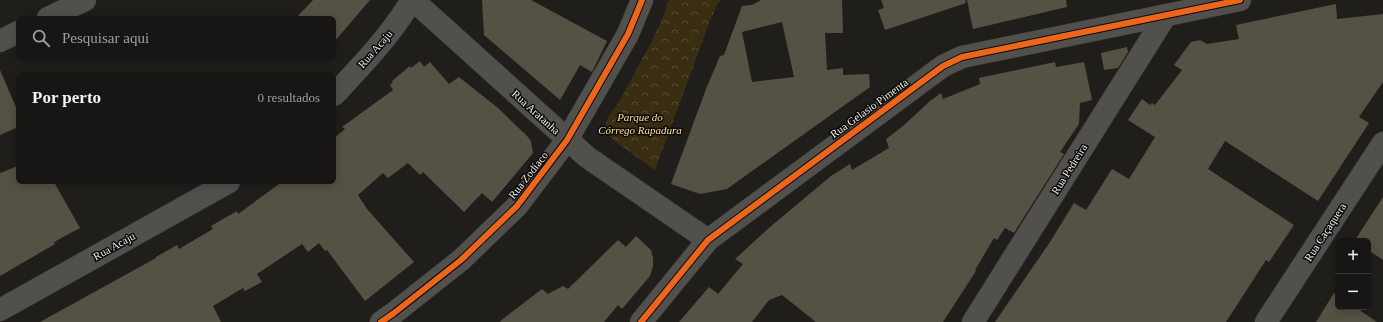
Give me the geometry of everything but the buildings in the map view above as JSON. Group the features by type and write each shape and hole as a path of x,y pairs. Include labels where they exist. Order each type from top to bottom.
{"street":[{"path":"52,16 84,0"},
{"name":"Rua Acaju","path":"336,94 398,23 412,0"},
{"name":"Rua Aratanha","path":"412,0 587,158 708,240"},
{"name":"Rua Zodíaco","path":"381,322 461,260 516,206 567,140 628,34 642,0"},
{"name":"Rua Gelasio Pimenta","path":"641,322 708,240 943,66 962,57 1240,0"},
{"name":"Rua Pedreira","path":"973,322 1166,15"},
{"path":"0,40 16,33"},
{"name":"Rua Caçaquera","path":"1266,322 1383,143"},
{"name":"Rua Acaju","path":"0,310 225,184"}],"green space":[{"name":"Parque do Córrego Rapadura","path":"669,0 722,0 718,3 708,26 655,170 613,140 607,132 605,124 620,100 653,38"}],"cycle path":[{"path":"381,322 461,260 517,206 567,140 628,34 642,0"},
{"path":"641,322 708,240 943,66 962,57 1240,0"}]}
